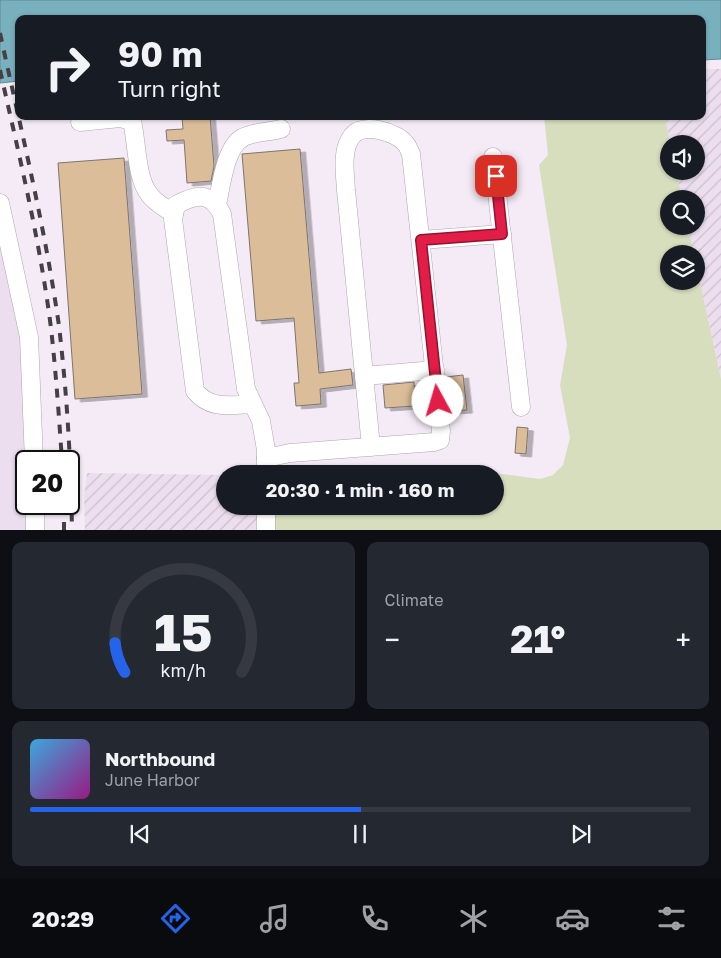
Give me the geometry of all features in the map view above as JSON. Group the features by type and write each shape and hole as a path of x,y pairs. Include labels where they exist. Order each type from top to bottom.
{"street":[{"path":"80,122 100,120"},
{"path":"128,120 132,121 141,175 147,192 153,200 174,214"},
{"path":"217,204 229,156 237,142 243,138 281,129"},
{"path":"253,404 214,405 201,399 195,390 173,219 176,205 192,197 208,197 217,204 222,214 246,389 261,420 266,460 290,453 371,447 434,442 440,440 441,431 435,370 411,154 405,142 380,130 361,130 353,135 345,160 347,200 371,447"},
{"path":"493,157 521,408"},
{"path":"0,203 29,337 34,450"},
{"path":"421,240 502,234"},
{"path":"364,376 435,370"},
{"path":"35,515 35,530"},
{"path":"266,515 266,530"}],"shaded area":[{"path":"706,69 721,69 721,379 702,290 705,290 705,245 692,245 690,235 705,235 705,190 680,190 678,180 705,180 705,135 668,135 666,120 706,120"},
{"path":"0,234 22,338 25,450 15,450 15,515 28,515 28,530 0,530"},
{"path":"87,473 216,475 216,515 260,515 260,530 85,530 84,496"}],"green space":[{"path":"544,120 666,120 668,135 660,135 660,180 678,180 680,190 660,190 660,235 690,235 692,245 660,245 660,290 702,290 721,379 721,530 272,530 272,515 504,515 504,474 540,479 553,475 563,465 570,438 560,385 567,345 539,165 548,155"}],"water":[{"path":"0,0 721,0 721,59 706,60 706,15 15,15 15,81 0,83"}],"building":[{"path":"182,120 210,120 214,166 211,181 187,183 184,140 167,141 166,130 183,129"},
{"path":"300,149 319,373 351,369 353,385 320,389 321,404 296,406 294,383 299,383 294,318 256,321 242,154"},
{"path":"124,158 142,394 75,399 58,163"},
{"path":"463,375 467,410 450,411 446,377"},
{"path":"414,382 415,406 385,408 383,385"},
{"path":"517,427 528,428 526,454 515,453"}],"railway":[{"path":"0,33 15,101"},
{"path":"0,70 41,263 51,328 61,450"},
{"path":"19,120 40,215 59,326 68,428 72,530"},
{"path":"64,515 64,530"}],"route":[{"path":"438,401 421,240 502,234 496,176"}]}
